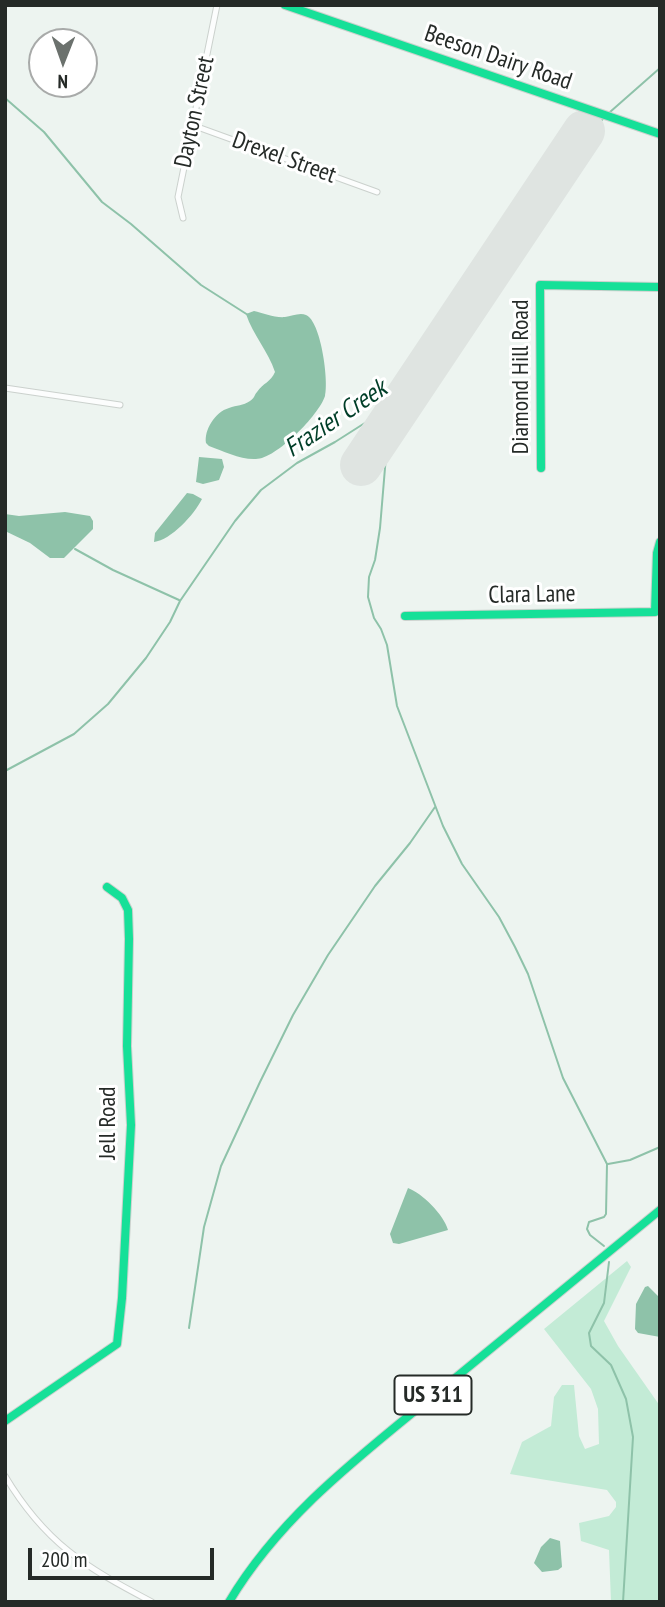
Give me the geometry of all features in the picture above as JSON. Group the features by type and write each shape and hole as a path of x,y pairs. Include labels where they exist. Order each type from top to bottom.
{"street":[{"name":"Dayton Street","path":"183,218 178,197 218,5"},
{"name":"Beeson Dairy Road","path":"285,5 660,134"},
{"name":"Drexel Street","path":"192,125 377,192"},
{"name":"Diamond Hill Road","path":"541,468 540,285 660,287"},
{"path":"5,388 120,405"},
{"name":"Clara Lane","path":"405,615 655,612 660,542"},
{"name":"Jell Road","path":"5,1421 117,1344 131,1125 127,1046 128,910 122,898 107,887"},
{"name":"US 311","path":"229,1602 269,1542 326,1484 660,1210"},
{"path":"5,1476 31,1516 61,1547 93,1570 152,1602"}],"shaded area":[{"path":"254,311 281,317 304,314 311,320 323,352 326,388 321,404 296,435 274,452 250,459 209,446 206,438 219,413 250,401 275,372 246,314"},
{"path":"199,457 222,459 224,467 219,480 203,484 196,482"},
{"path":"187,493 202,499 175,532 154,542 155,533"},
{"path":"65,512 90,516 93,529 64,558 50,558 30,543 5,531 5,514 19,516"},
{"path":"408,1188 432,1205 448,1230 399,1244 393,1243 390,1234"},
{"path":"627,1261 631,1267 604,1321 660,1406 660,1602 611,1602 609,1550 581,1541 579,1523 609,1516 616,1507 616,1502 607,1490 510,1474 522,1442 551,1426 554,1397 562,1385 574,1385 579,1436 585,1449 599,1444 598,1409 591,1389 544,1329"},
{"path":"648,1286 660,1298 660,1337 638,1333 635,1329 636,1304"},
{"path":"550,1538 560,1541 562,1567 542,1572 534,1563 541,1547"}],"waterway":[{"name":"Frazier Creek","path":"610,112 660,68"},
{"path":"5,98 44,132 102,202 201,285 248,315"},
{"name":"Frazier Creek","path":"5,771 74,734 108,704 146,658 170,622 180,601 235,521 261,490 297,463 390,407 413,387 470,317 500,272 519,229 560,156 603,119"},
{"path":"390,408 380,528 375,560 369,577 368,597 374,618 387,645 397,706 443,826 462,864 499,917 515,947 528,974 563,1078 607,1164 606,1214 589,1222 587,1229 590,1235 604,1246"},
{"path":"75,549 113,570 179,600"},
{"path":"189,1328 204,1227 221,1166 260,1082 293,1015 328,955 375,886 435,807"},
{"path":"608,1164 630,1160 660,1147"},
{"path":"609,1262 604,1303 589,1333 591,1346 611,1365 626,1399 633,1437 623,1602"}],"runway":[{"path":"361,465 584,131"}],"traffic: fast":[{"path":"285,5 660,134"},
{"path":"541,468 540,285 660,287"},
{"path":"405,616 655,612 657,553 660,542"},
{"path":"5,1421 117,1344 131,1125 127,1046 129,939 128,910 122,898 107,887"},
{"path":"229,1602 273,1541 324,1488 660,1210"}]}
